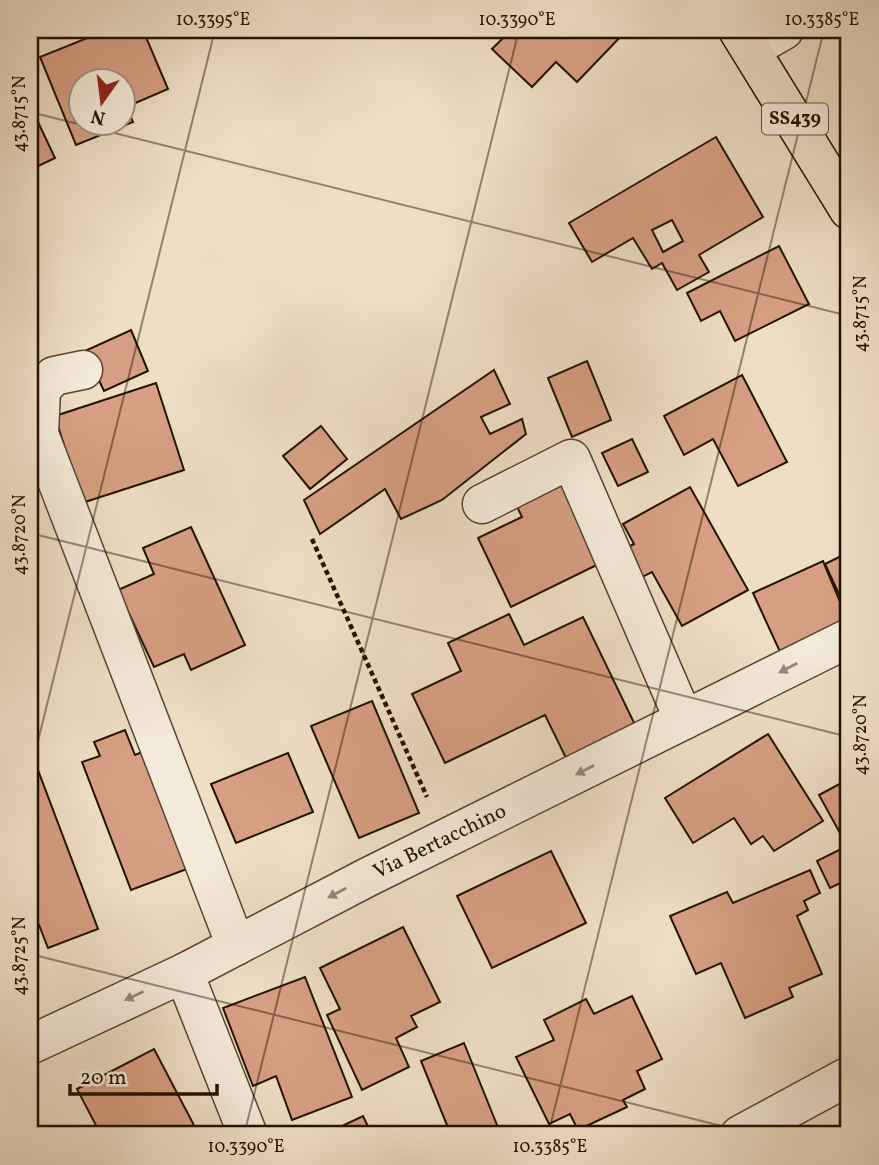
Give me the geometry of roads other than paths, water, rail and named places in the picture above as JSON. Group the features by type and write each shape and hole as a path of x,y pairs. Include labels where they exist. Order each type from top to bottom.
{"main road":[{"name":"SS439","path":"744,39 849,210"}],"street":[{"path":"744,39 784,30"},
{"path":"83,370 54,376 41,389 39,434 236,946"},
{"path":"482,504 571,459 684,720"},
{"name":"Via Bertacchino","path":"30,1045 184,974 446,839 849,638"},
{"path":"184,974 248,1135"},
{"path":"740,1135 849,1076"}]}
